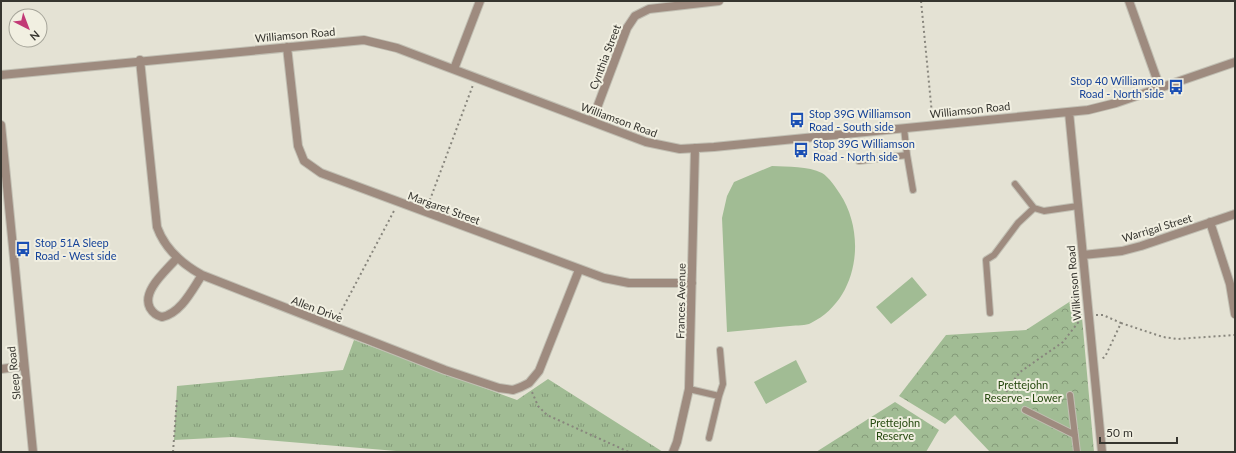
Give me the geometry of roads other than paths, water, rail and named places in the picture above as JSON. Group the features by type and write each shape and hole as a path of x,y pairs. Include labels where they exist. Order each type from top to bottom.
{"street":[{"path":"454,69 480,1"},
{"name":"Cynthia Street","path":"592,121 627,28 635,16 653,8 719,1"},
{"path":"1129,1 1160,88"},
{"name":"Williamson Road","path":"1,75 330,42 371,41 392,46 659,146 695,148 1069,112 1116,103 1235,62"},
{"name":"Margaret Street","path":"287,47 296,135 300,154 304,161 321,173 579,270 621,283 692,283"},
{"name":"Allen Drive","path":"140,60 156,223 162,238 177,258 202,275 333,327 504,390 517,389 529,383 539,371 579,270"},
{"name":"Wilkinson Road","path":"1069,112 1102,452"},
{"name":"Sleep Road","path":"1,125 3,182 33,452"},
{"name":"Frances Avenue","path":"672,452 677,442 689,389 695,148"},
{"name":"Warrigal Street","path":"1083,255 1132,249 1235,214"},
{"path":"1210,222 1230,284 1235,314"},
{"path":"177,258 148,294 148,305 156,315 162,317 172,313 182,303 202,275"},
{"path":"1,369 24,366"}],"lane":[{"path":"904,128 913,190"},
{"path":"859,161 907,155"},
{"path":"1015,184 1034,208 1044,211 1078,206"},
{"path":"990,314 984,259 994,255 1018,223 1034,208"},
{"path":"709,438 723,384 720,350"},
{"path":"689,389 719,396"},
{"path":"1070,395 1077,452"},
{"path":"1025,410 1075,435"}],"place":[{"name":"Stop 40 Williamson Road - North side","path":"1176,87"},
{"name":"Stop 39G Williamson Road - South side","path":"797,120"},
{"name":"Stop 39G Williamson Road - North side","path":"801,150"},
{"name":"Stop 51A Sleep Road - West side","path":"23,249"}],"park label":[{"name":"Prettejohn Reserve - Lower","path":"1023,391"},
{"name":"Prettejohn Reserve","path":"895,429"}]}
